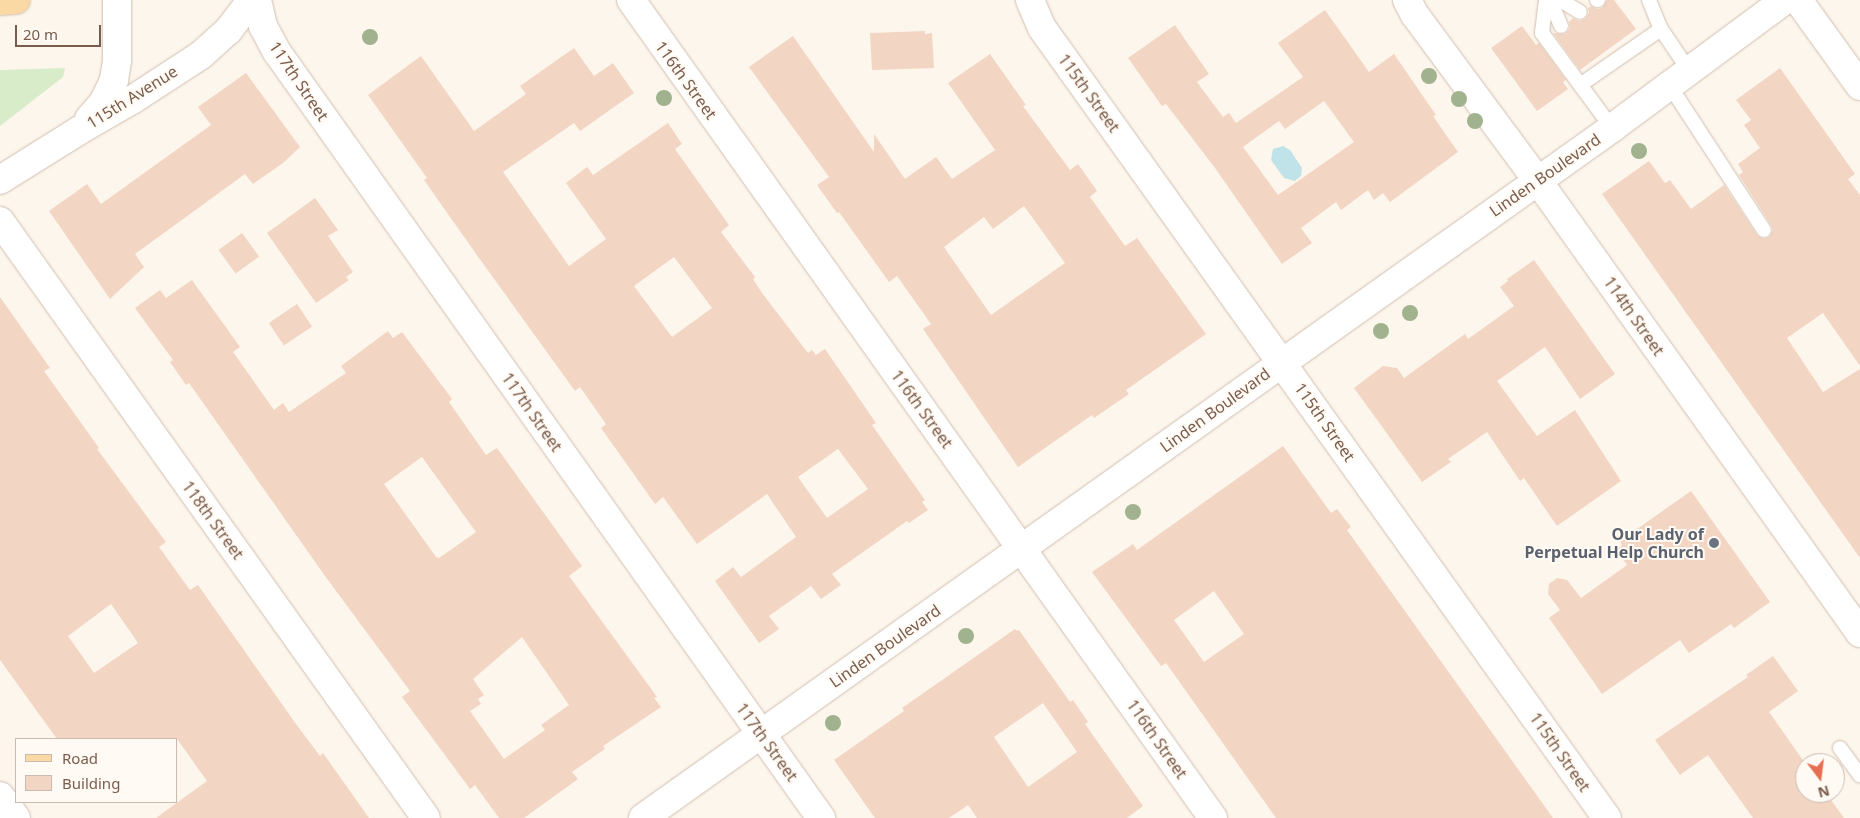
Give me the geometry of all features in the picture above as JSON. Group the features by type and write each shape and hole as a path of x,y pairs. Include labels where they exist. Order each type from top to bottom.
{"main road":[{"path":"0,1 16,0"}],"street":[{"path":"80,130 103,104 114,80 117,60 117,0"},
{"name":"115th Avenue","path":"0,180 132,100 201,55 228,31 250,0"},
{"name":"117th Street","path":"257,0 263,26 277,52 821,818"},
{"name":"116th Street","path":"631,0 1213,818"},
{"name":"115th Street","path":"1030,0 1042,28 1607,818"},
{"name":"114th Street","path":"1407,0 1416,15 1538,180 1860,633"},
{"name":"Linden Boulevard","path":"643,818 1612,128 1785,0"},
{"path":"1798,0 1860,86"},
{"name":"118th Street","path":"0,221 426,818"},
{"path":"0,796 16,818"}],"lane":[{"path":"1546,0 1542,33 1612,128"},
{"path":"1550,0 1561,26"},
{"path":"1560,0 1580,12"},
{"path":"1649,0 1680,79 1764,230"},
{"path":"1580,85 1592,69 1629,43 1661,29"},
{"path":"1840,748 1860,776"}],"green space":[{"path":"65,68 63,77 0,126 0,70"}],"water":[{"path":"1283,146 1290,150 1302,168 1301,176 1295,181 1284,178 1271,160 1273,149"}],"building":[{"path":"1607,0 1614,0 1636,29 1580,70 1553,33 1565,34 1570,28 1569,22 1573,18 1579,21 1585,19 1589,13 1588,8 1591,6 1597,9 1602,8"},
{"path":"1325,10 1369,72 1394,54 1436,115 1433,116 1458,152 1390,202 1383,193 1374,200 1368,190 1341,210 1336,202 1301,228 1312,243 1282,264 1215,168 1166,104 1162,106 1128,58 1175,25 1209,74 1197,82 1223,117 1229,113 1236,123 1303,77 1278,43","holes":["1324,101 1354,142 1278,195 1243,147 1279,121 1285,129"]},
{"path":"1522,26 1536,45 1539,43 1566,80 1563,82 1568,89 1537,111 1491,48"},
{"path":"925,31 925,34 932,33 934,68 872,70 870,33"},
{"path":"793,36 874,152 874,134 905,179 936,157 952,179 995,150 948,83 990,54 1026,105 1023,106 1070,170 1078,164 1097,191 1090,197 1125,246 1137,238 1206,334 1126,390 1129,394 1094,418 1092,415 1018,467 923,329 931,324 897,276 889,282 839,212 837,213 817,185 829,177 749,67","holes":["1024,206 1065,263 991,315 944,247 984,217 993,229"]},
{"path":"574,48 594,76 613,63 634,93 580,131 574,123 503,172 569,266 606,239 566,183 587,167 593,175 668,123 682,144 675,149 729,225 721,232 755,277 753,279 762,293 808,353 812,350 816,355 825,349 876,423 872,425 925,500 922,502 928,510 909,523 907,521 832,574 841,585 821,599 811,586 769,616 779,629 759,643 715,581 733,567 741,577 796,537 767,494 697,544 663,497 655,504 601,428 606,424 580,387 575,391 424,180 427,178 368,95 421,56 474,131 526,94 520,86","holes":["674,257 712,308 672,337 634,286","838,449 868,489 827,518 798,477"]},
{"path":"1780,68 1855,174 1848,179 1860,195 1860,366 1823,313 1787,338 1823,392 1860,369 1860,558 1602,194 1649,161 1665,183 1670,180 1691,209 1724,185 1757,235 1764,239 1769,237 1773,230 1771,225 1739,175 1743,172 1738,164 1760,148 1744,125 1751,120 1736,100"},
{"path":"246,73 300,147 283,163 253,184 245,174 135,254 144,267 110,299 49,211 87,184 101,204 211,125 198,107"},
{"path":"315,198 338,230 328,236 353,272 346,277 349,280 316,303 267,233"},
{"path":"242,233 259,256 236,274 219,250"},
{"path":"1534,260 1615,374 1580,399 1545,347 1497,381 1537,436 1575,410 1621,481 1557,526 1524,478 1520,481 1487,432 1448,459 1451,462 1422,482 1354,388 1383,366 1397,368 1404,378 1465,334 1468,339 1514,306 1500,287 1508,281 1507,279"},
{"path":"192,280 240,347 233,352 274,410 283,403 289,412 346,373 341,366 388,331 393,338 402,332 452,399 449,402 486,455 497,448 582,566 569,576 657,697 654,698 661,707 603,746 605,749 572,772 578,779 524,818 499,818 475,785 470,789 402,697 410,691 325,576 189,383 186,385 170,362 173,360 135,308 160,290 166,298","holes":["422,457 476,532 439,558 436,557 384,484","522,637 569,705 541,725 545,730 504,759 470,711 481,704 478,699 484,695 473,679"]},
{"path":"0,297 50,368 44,371 99,448 97,449 166,542 159,547 190,590 198,585 296,724 320,756 323,753 369,818 156,818 207,781 178,738 56,738 0,660","holes":["111,604 138,643 94,673 68,636"]},
{"path":"297,304 312,326 284,345 269,323"},
{"path":"1283,446 1331,513 1337,509 1351,527 1347,530 1553,818 1276,818 1166,663 1161,666 1092,572 1133,544 1137,550","holes":["1214,591 1244,634 1204,662 1174,620"]},
{"path":"1691,491 1770,602 1734,628 1731,624 1689,653 1680,640 1602,694 1549,618 1560,610 1548,594 1549,584 1557,578 1567,580 1581,598 1627,565 1617,550 1622,545 1620,541"},
{"path":"1015,629 1019,630 1070,702 1073,700 1088,722 1085,724 1143,806 1127,818 977,818 968,805 949,818 875,818 834,760 904,711 902,708","holes":["1043,703 1077,752 1028,787 994,737"]},
{"path":"1773,656 1798,691 1769,712 1798,753 1795,753 1795,803 1833,803 1844,818 1753,818 1708,755 1680,775 1655,740 1748,677 1746,675"}],"place":[{"name":"Our Lady of Perpetual Help Church","path":"1714,543"}]}
